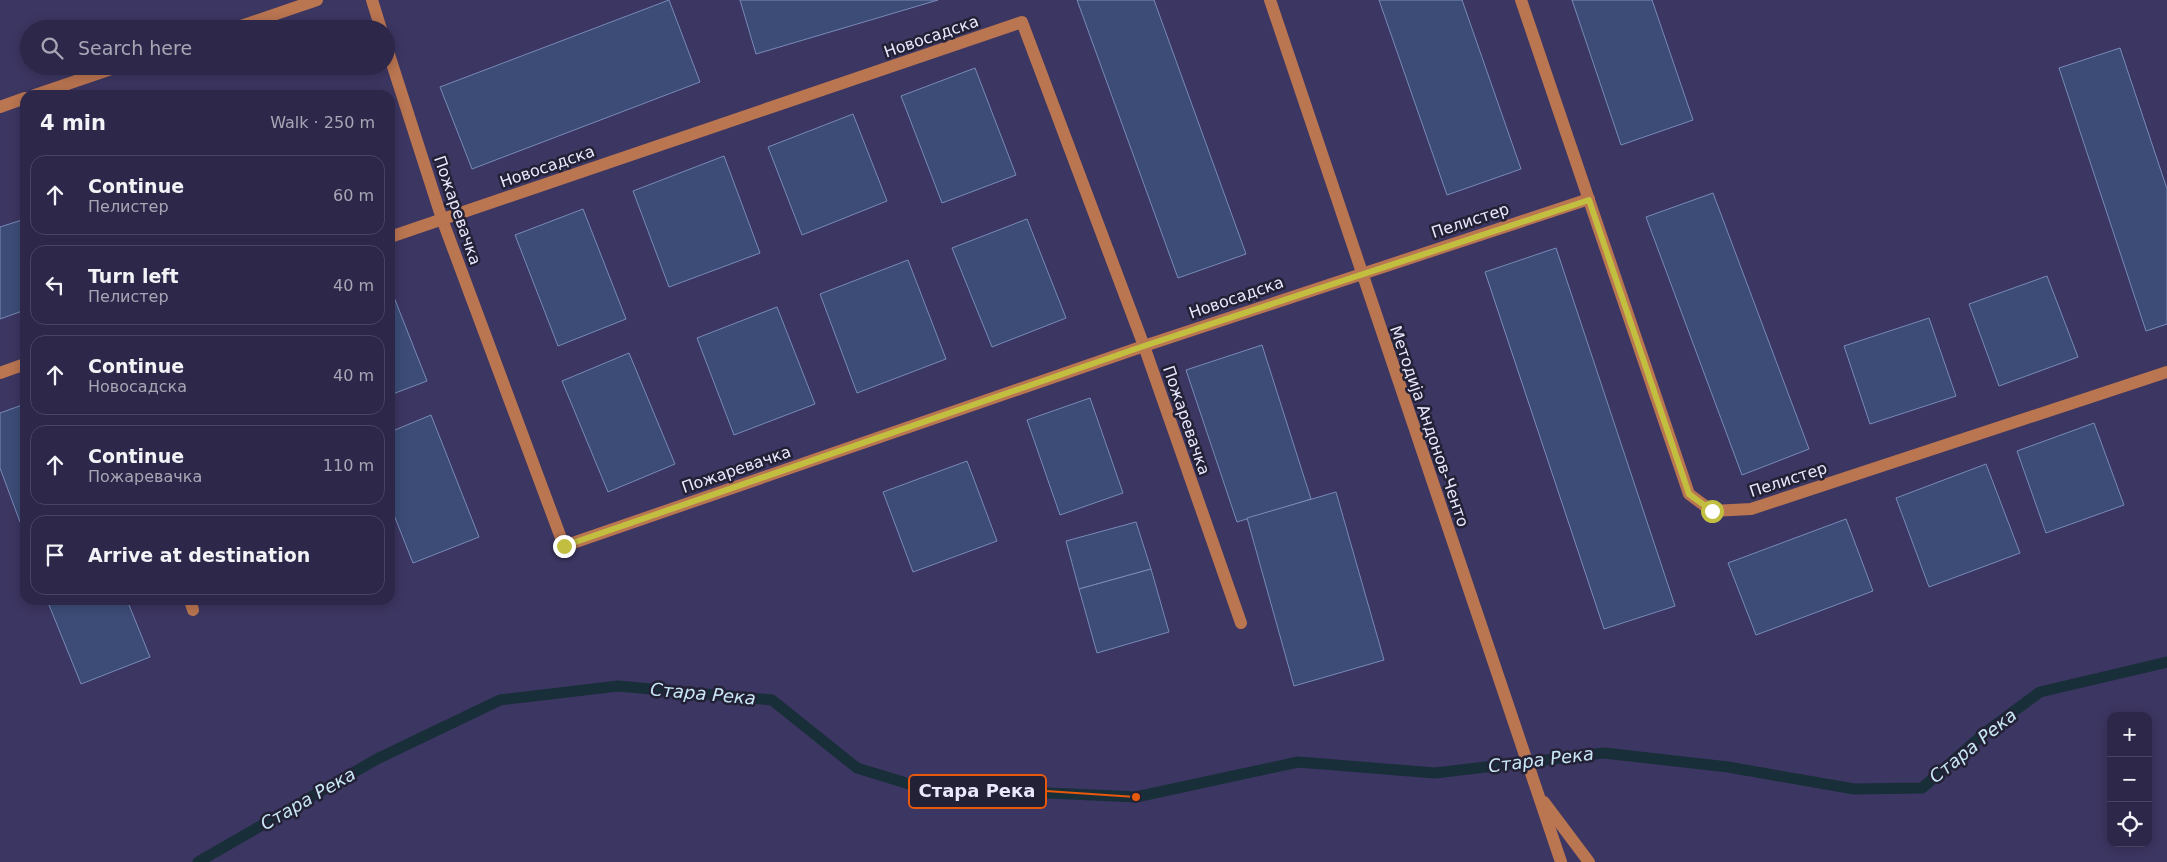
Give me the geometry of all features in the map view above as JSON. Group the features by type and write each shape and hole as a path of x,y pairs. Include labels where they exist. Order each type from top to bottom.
{"street":[{"path":"258,20 317,0"},
{"path":"372,0 378,20"},
{"name":"Методија Андонов-Ченто","path":"1270,0 1561,862"},
{"name":"Пелистер","path":"1521,0 1689,494 1712,511 1751,509 2167,372"},
{"name":"Новосадска","path":"395,235 1022,22 1144,346 1362,272"},
{"name":"Пожаревачка","path":"395,73 442,218 564,546 1144,346 1241,622"},
{"path":"50,90 94,75"},
{"path":"0,107 20,100"},
{"name":"Пелистер","path":"1362,272 1589,200"},
{"path":"0,373 20,366"},
{"path":"1535,788 1589,862"}],"building":[{"path":"669,0 700,82 472,169 440,87"},
{"path":"740,0 938,0 756,54"},
{"path":"1077,0 1154,0 1246,254 1178,278"},
{"path":"1379,0 1462,0 1521,169 1447,195"},
{"path":"1572,0 1652,0 1693,120 1621,145"},
{"path":"2120,48 2167,189 2167,324 2146,331 2059,68"},
{"path":"975,68 1016,175 942,203 901,96"},
{"path":"853,114 887,201 802,235 768,147"},
{"path":"724,156 760,253 669,287 633,191"},
{"path":"1713,193 1809,449 1742,475 1646,217"},
{"path":"583,209 626,319 558,346 515,235"},
{"path":"1027,219 1066,318 992,347 952,248"},
{"path":"20,221 20,312 0,319 0,227"},
{"path":"1556,248 1675,606 1604,629 1485,272"},
{"path":"908,260 946,359 857,393 820,294"},
{"path":"2047,276 2078,357 1999,386 1969,304"},
{"path":"395,300 427,381 395,393"},
{"path":"777,307 815,404 734,435 697,338"},
{"path":"1929,318 1956,396 1870,424 1844,346"},
{"path":"1262,345 1311,499 1237,522 1186,370"},
{"path":"629,353 675,464 608,492 562,381"},
{"path":"1090,398 1123,493 1060,515 1027,420"},
{"path":"20,406 20,522 0,468 0,413"},
{"path":"431,415 479,537 413,563 395,518 395,430"},
{"path":"2094,423 2124,505 2046,533 2017,451"},
{"path":"967,461 997,541 913,572 883,492"},
{"path":"1986,464 2020,553 1929,587 1896,498"},
{"path":"1336,492 1384,660 1294,686 1247,518"},
{"path":"1846,519 1873,591 1756,635 1728,563"},
{"path":"1136,522 1151,569 1079,589 1066,541"},
{"path":"1151,569 1169,632 1097,653 1079,589"},
{"path":"49,605 129,605 150,657 81,684"}],"waterway":[{"name":"Стара Река","path":"198,862 377,759 500,700 618,686 772,700 857,768 919,787 1136,797 1298,762 1435,773 1604,753 1728,767 1854,789 1922,788 1986,732 2040,692 2167,662"}],"place":[{"name":"Стара Река","path":"1136,797"}],"route":[{"path":"564,546 1362,272 1589,200 1689,494 1712,511"}]}
